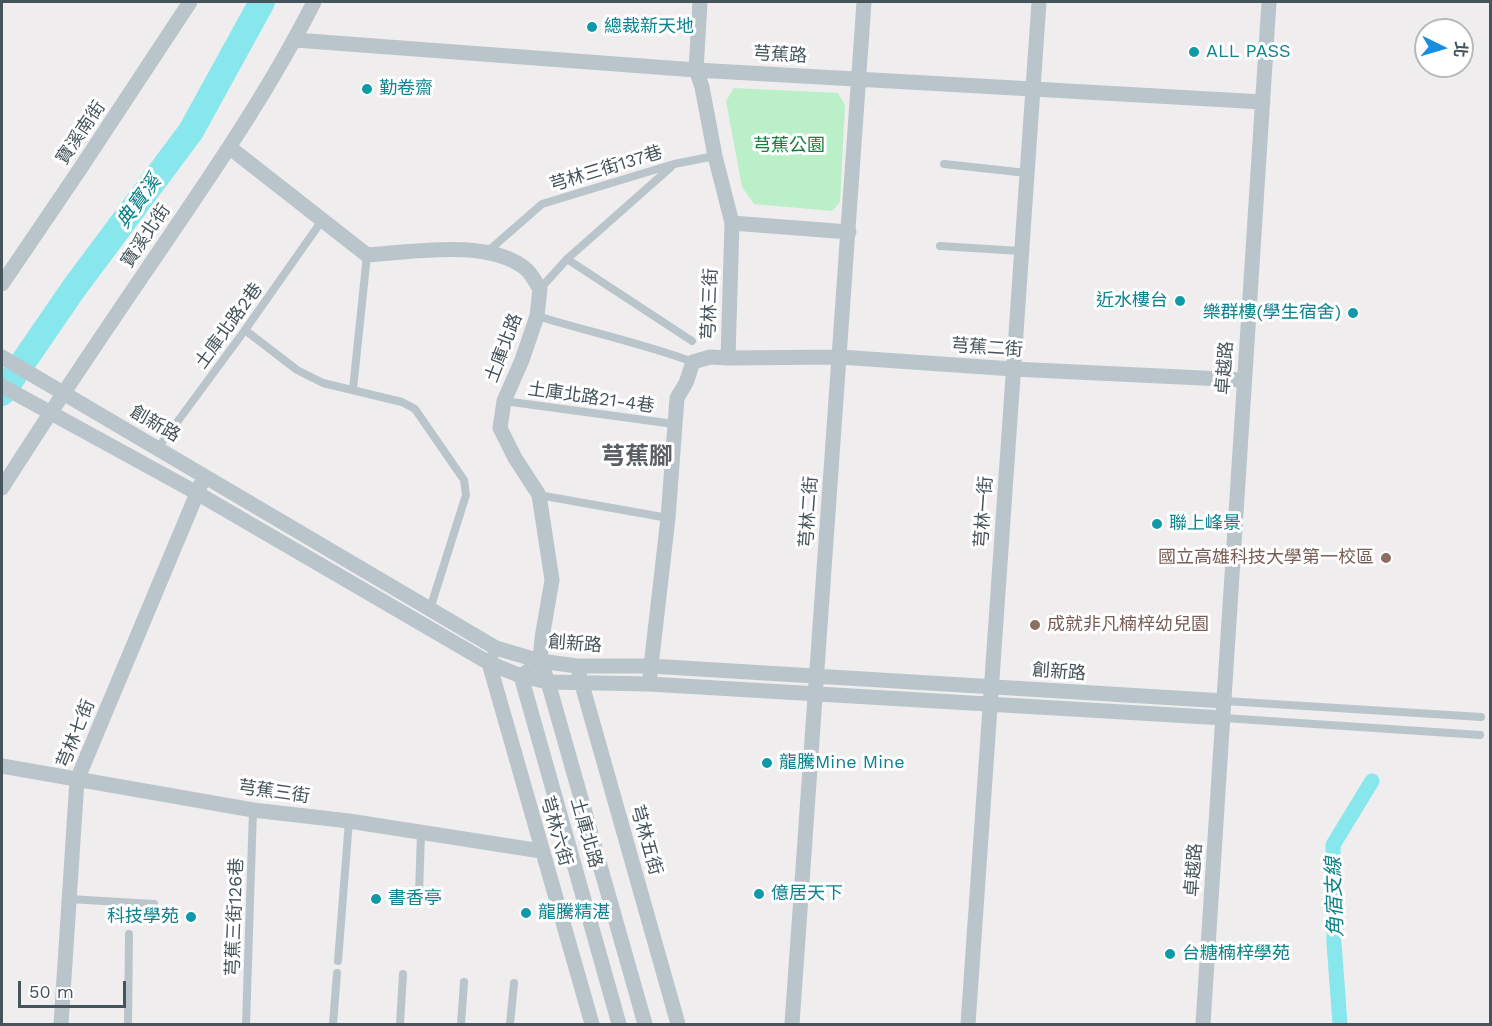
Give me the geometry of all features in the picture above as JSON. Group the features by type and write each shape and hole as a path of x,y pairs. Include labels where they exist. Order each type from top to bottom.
{"street":[{"name":"寶溪南街","path":"2,284 190,2"},
{"name":"寶溪北街","path":"2,488 57,390 229,147 295,40 314,2"},
{"name":"芎林三街","path":"649,684 668,518 677,398 686,383 693,362 710,357 728,357 732,222 715,156 702,87 696,70 700,2"},
{"name":"芎林二街","path":"792,1024 864,2"},
{"name":"芎林一街","path":"968,1024 1039,2"},
{"name":"卓越路","path":"1203,1024 1269,2"},
{"name":"芎蕉路","path":"295,40 696,70 1263,102"},
{"path":"229,147 367,255 464,249 487,252 507,257 527,270 540,289"},
{"path":"732,222 849,232"},
{"name":"土庫北路","path":"540,289 537,316 522,360 504,401 500,428 515,458 539,495 552,580 540,662 548,682 645,1024"},
{"name":"創新路","path":"2,357 496,648 540,662 577,666 650,666 1225,701"},
{"name":"芎蕉二街","path":"728,357 840,357 1013,369 1244,380"},
{"name":"創新路","path":"2,387 196,493 489,663 521,676 548,682 581,684 649,684 1224,718"},
{"name":"芎林七街","path":"61,1024 77,780 196,493 206,476"},
{"path":"489,663 496,648"},
{"path":"521,676 540,662"},
{"name":"芎林六街","path":"489,663 592,1024"},
{"name":"芎林五街","path":"577,666 678,1024"},
{"name":"土庫北路","path":"521,676 619,1024"},
{"name":"芎蕉三街","path":"2,766 253,810 349,821 542,851"}],"lane":[{"name":"芎林三街137巷","path":"487,252 542,204 675,164 715,156"},
{"path":"540,289 567,259 675,164"},
{"path":"944,164 1027,173"},
{"name":"土庫北路2巷","path":"158,448 323,219"},
{"path":"940,246 1021,251"},
{"path":"353,389 367,255"},
{"path":"567,259 692,341"},
{"path":"537,316 598,335 657,349 693,362"},
{"path":"245,330 297,370 323,383 402,402 415,409 464,480 466,495 430,609"},
{"name":"土庫北路21-4巷","path":"504,401 674,424"},
{"path":"539,495 668,518"},
{"path":"1225,701 1481,717"},
{"path":"1224,718 1480,735"},
{"name":"芎蕉三街126巷","path":"246,1024 253,810"},
{"path":"338,961 349,821"},
{"path":"419,894 421,833"},
{"path":"69,899 154,904"},
{"path":"128,1024 129,934"},
{"path":"333,1024 337,973"},
{"path":"400,1024 403,974"},
{"path":"461,1024 464,982"},
{"path":"510,1024 514,983"}],"green space":[{"name":"芎蕉公園","path":"734,88 838,93 845,105 840,202 832,211 754,204 742,187 726,101"}],"waterway":[{"name":"典寶溪","path":"2,393 74,288 191,131 262,2"},
{"name":"角宿支線","path":"1340,1024 1334,943 1333,845 1372,781"}],"place":[{"name":"總裁新天地","path":"592,27"},
{"name":"ALL PASS","path":"1194,52"},
{"name":"勤卷齋","path":"367,89"},
{"name":"近水樓台","path":"1180,301"},
{"name":"樂群樓(學生宿舍)","path":"1353,313"},
{"name":"聯上峰景","path":"1157,524"},
{"name":"國立高雄科技大學第一校區","path":"1386,558"},
{"name":"成就非凡楠梓幼兒園","path":"1035,625"},
{"name":"龍騰Mine Mine","path":"767,763"},
{"name":"億居天下","path":"759,894"},
{"name":"書香亭","path":"376,899"},
{"name":"龍騰精湛","path":"526,913"},
{"name":"科技學苑","path":"191,917"},
{"name":"台糖楠梓學苑","path":"1170,954"}],"district":[{"name":"芎蕉腳","path":"637,457"}]}
